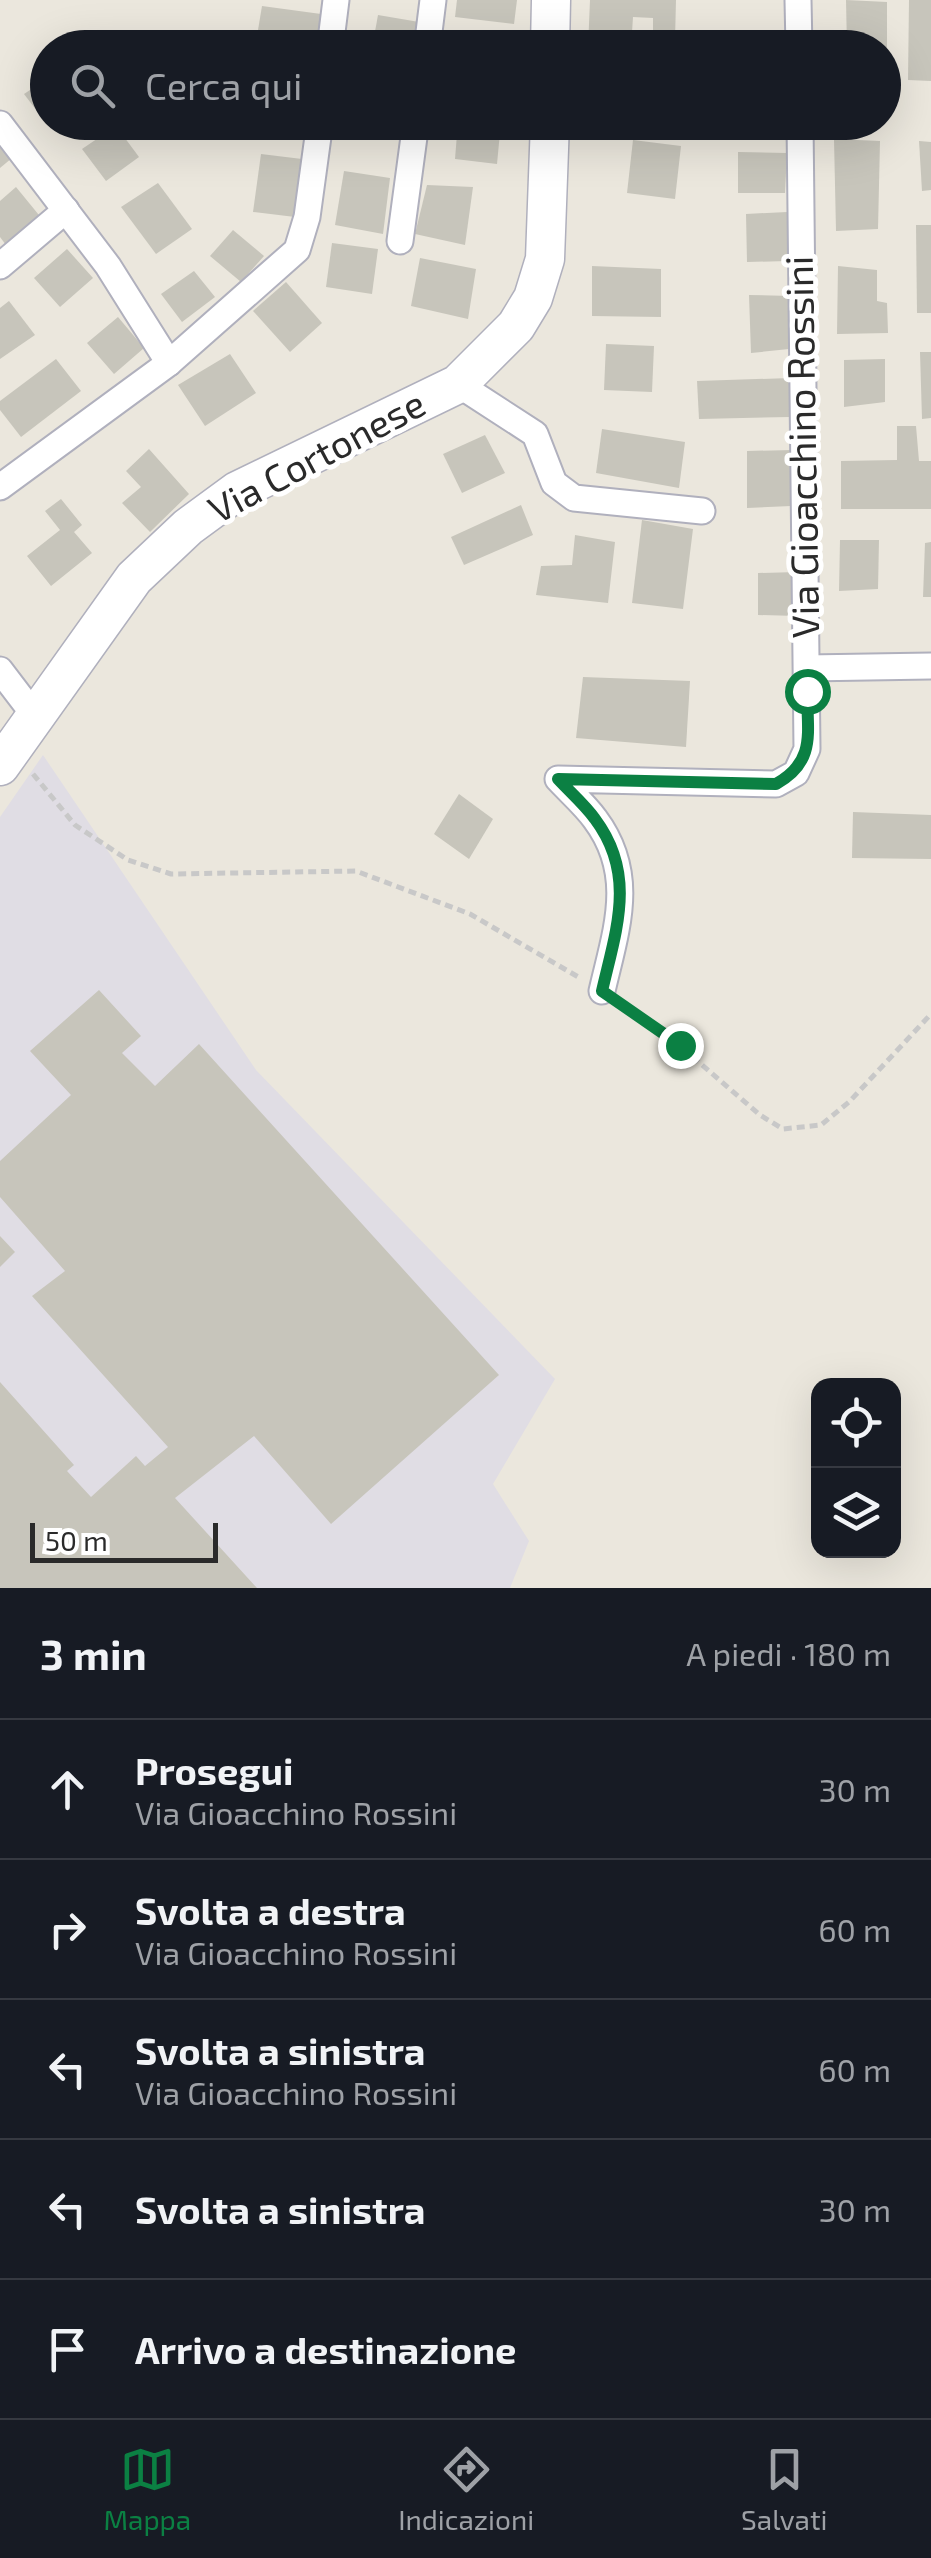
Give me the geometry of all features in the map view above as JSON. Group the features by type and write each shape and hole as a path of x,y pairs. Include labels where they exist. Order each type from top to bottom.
{"street":[{"path":"332,30 336,0"},
{"path":"429,30 433,0"},
{"path":"550,30 551,0"},
{"path":"798,0 799,30"},
{"path":"0,124 108,266 169,364"},
{"path":"0,487 169,364 297,250 307,217 318,140"},
{"path":"400,241 414,140"},
{"name":"Via Cortonese","path":"6,757 134,578 188,527 237,491 458,384 516,326 533,298 545,258 549,140"},
{"name":"Via Gioacchino Rossini","path":"602,991 618,922 622,882 613,849 596,820 558,779 776,784 796,773 807,750 800,140"},
{"path":"0,266 66,210"},
{"path":"458,384 535,434 554,483 574,498 702,511"},
{"path":"807,668 931,666"},
{"path":"0,670 35,716"}],"path":[{"path":"6,757 75,825 128,860 171,874 356,871 470,914 602,991 680,1045 760,1115 784,1129 820,1126 849,1102 931,1014"}],"shaded area":[{"path":"43,755 256,1070 555,1379 493,1484 529,1541 510,1588 0,1588 0,817"}],"building":[{"path":"457,0 517,0 514,24 455,17"},
{"path":"590,0 676,0 675,30 653,30 653,18 633,17 632,30 589,30"},
{"path":"846,0 887,2 887,30 847,30"},
{"path":"909,0 931,0 931,81 908,80"},
{"path":"262,6 321,14 319,30 258,30"},
{"path":"378,15 419,22 418,30 375,30"},
{"path":"95,140 126,140 139,157 106,181 82,149"},
{"path":"457,140 499,140 497,164 455,159"},
{"path":"633,140 681,146 675,199 627,193"},
{"path":"834,140 880,141 878,229 836,231"},
{"path":"919,141 931,142 931,190 922,191"},
{"path":"0,144 12,158 0,168"},
{"path":"738,152 787,153 785,193 738,193"},
{"path":"261,154 302,159 295,217 253,212"},
{"path":"344,171 390,178 383,234 335,225"},
{"path":"158,183 192,229 156,254 121,207"},
{"path":"427,185 473,187 465,245 415,234"},
{"path":"16,187 43,220 9,249 0,237 0,201"},
{"path":"787,212 787,261 747,262 746,214"},
{"path":"916,225 931,225 931,313 917,313"},
{"path":"233,230 264,256 241,282 210,256"},
{"path":"332,243 378,249 372,294 326,287"},
{"path":"67,249 93,278 60,307 34,278"},
{"path":"420,258 476,269 468,319 411,306"},
{"path":"592,266 661,269 661,317 592,316"},
{"path":"838,266 877,270 877,301 887,303 888,333 837,334"},
{"path":"194,271 215,297 182,322 161,294"},
{"path":"286,282 322,323 290,352 253,311"},
{"path":"749,295 791,296 789,349 751,353"},
{"path":"9,301 35,335 0,359 0,308"},
{"path":"118,317 144,348 114,374 87,343"},
{"path":"606,344 654,346 652,392 604,390"},
{"path":"920,352 931,352 931,418 922,419"},
{"path":"230,354 256,393 205,426 178,385"},
{"path":"56,359 81,391 21,437 0,410 0,401"},
{"path":"885,359 885,402 844,407 844,360"},
{"path":"790,378 789,417 699,419 697,381"},
{"path":"897,426 916,426 919,461 931,461 931,509 841,509 841,461 897,460"},
{"path":"602,429 685,442 679,488 596,473"},
{"path":"485,435 505,473 462,493 443,454"},
{"path":"149,449 189,494 150,532 122,503 141,487 126,471"},
{"path":"792,450 791,506 747,508 747,451"},
{"path":"61,499 82,525 74,532 92,553 51,586 27,556 60,530 45,511"},
{"path":"521,505 533,535 464,565 451,537"},
{"path":"642,520 693,529 683,609 632,603"},
{"path":"575,535 615,542 608,603 536,595 541,566 572,565"},
{"path":"840,540 879,540 878,589 839,591"},
{"path":"931,542 931,597 923,597 925,543"},
{"path":"797,572 797,616 758,615 758,573"},
{"path":"583,677 690,681 686,747 576,738"},
{"path":"459,794 493,819 469,859 434,834"},
{"path":"853,812 931,815 931,859 852,858"},
{"path":"99,990 141,1036 122,1053 155,1086 199,1044 499,1375 331,1524 254,1436 175,1498 257,1588 0,1588 0,1382 74,1465 67,1471 91,1497 136,1456 145,1466 168,1447 32,1296 65,1271 0,1197 0,1161 71,1095 30,1051"},
{"path":"0,1236 15,1252 0,1267"}],"route":[{"path":"680,1045 602,991 618,922 622,882 613,849 596,820 558,779 776,784 796,773 807,750 807,691"}]}
